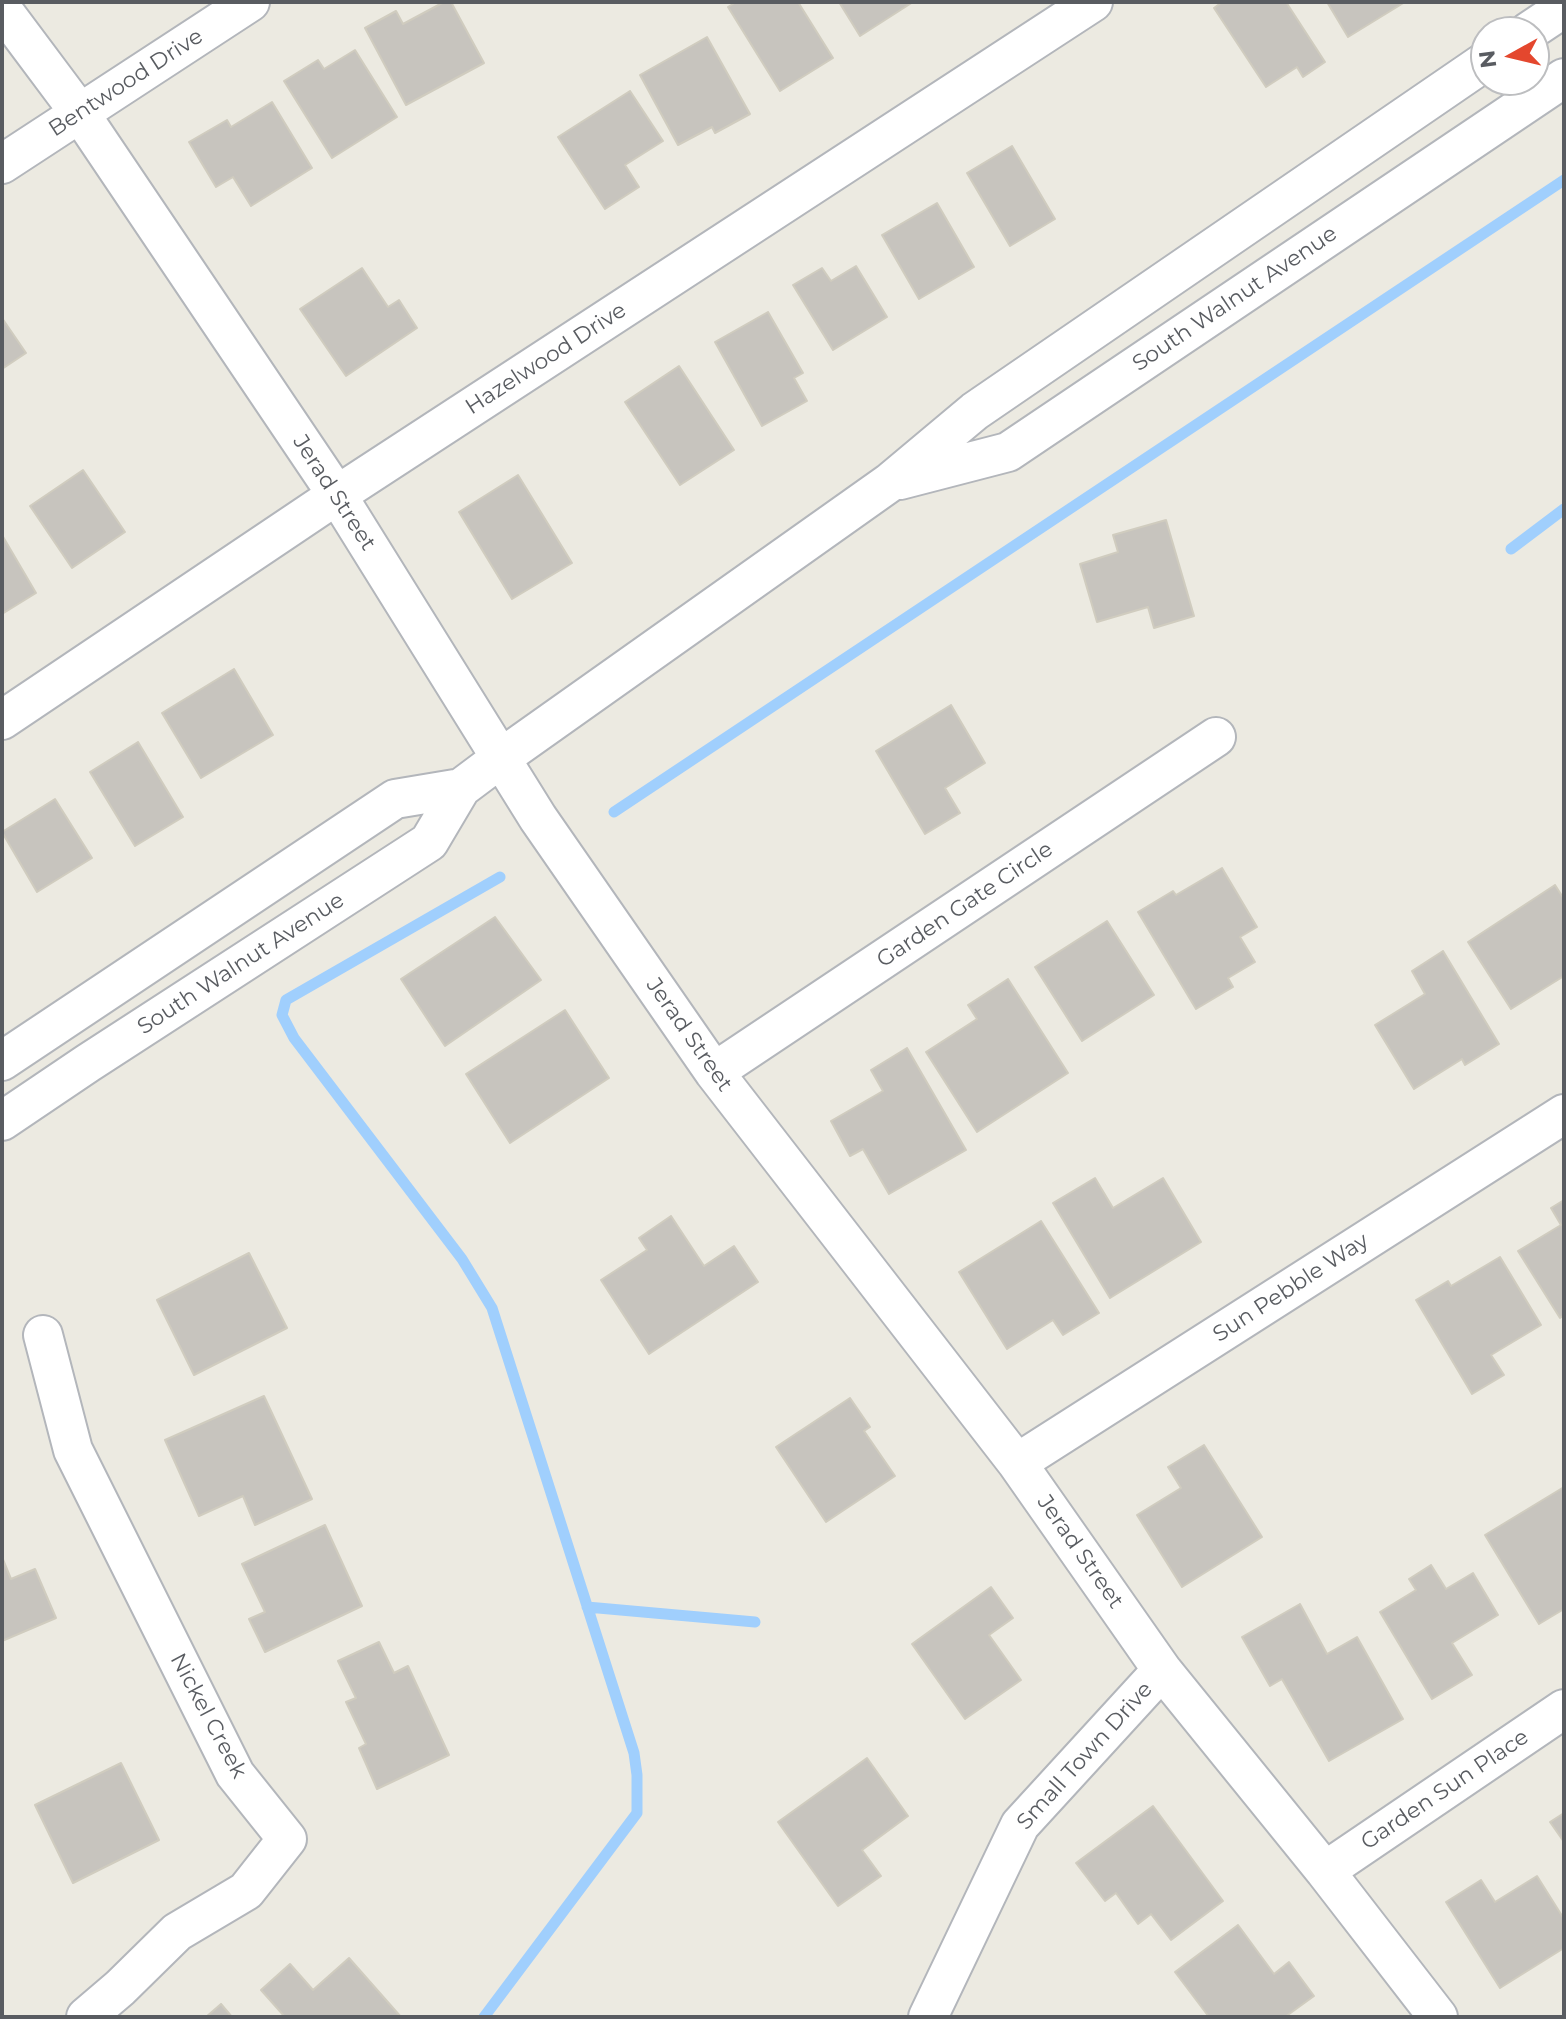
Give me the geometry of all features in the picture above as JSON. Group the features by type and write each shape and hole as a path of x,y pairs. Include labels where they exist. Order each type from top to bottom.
{"street":[{"name":"Bentwood Drive","path":"2,164 250,2"},
{"name":"Hazelwood Drive","path":"2,720 337,495 1093,2"},
{"name":"Jerad Street","path":"2,9 79,112 337,495 538,818 714,1072 1017,1463 1162,1670 1325,1871 1438,2017"},
{"name":"South Walnut Avenue","path":"2,1121 429,842 461,788 501,758 889,483 975,411 1470,72"},
{"name":"South Walnut Avenue","path":"889,483 1008,452 1564,78"},
{"name":"Garden Gate Circle","path":"714,1072 1216,737"},
{"name":"South Walnut Avenue","path":"2,1061 395,799 461,788"},
{"name":"Sun Pebble Way","path":"1017,1463 1564,1114"},
{"name":"Nickel Creek","path":"43,1335 73,1450 235,1774 287,1839 246,1891 177,1932 86,2017"},
{"name":"Small Town Drive","path":"928,2017 1020,1825 1162,1670"},
{"name":"Garden Sun Place","path":"1325,1871 1564,1709"}],"building":[{"path":"444,2 451,2 484,63 406,105 365,28 396,11 403,24"},
{"path":"736,2 798,2 833,58 780,91 728,7"},
{"path":"839,2 913,2 860,36"},
{"path":"1222,2 1286,2 1325,62 1303,77 1297,67 1266,87 1214,8"},
{"path":"1327,2 1405,2 1348,37"},
{"path":"707,37 750,114 715,133 712,127 678,145 640,75"},
{"path":"355,50 397,117 332,158 284,81 318,60 324,69"},
{"path":"630,91 663,141 625,165 639,187 605,209 558,137"},
{"path":"272,102 312,168 251,206 233,177 216,187 189,142 227,120 231,127"},
{"path":"1012,146 1055,219 1010,246 967,173"},
{"path":"937,203 974,267 919,299 882,235"},
{"path":"856,266 887,317 833,350 793,285 822,268 831,281"},
{"path":"362,268 388,307 399,300 417,328 346,376 300,309"},
{"path":"768,312 803,373 794,378 807,401 762,426 715,342"},
{"path":"2,318 26,353 2,369"},
{"path":"679,366 734,450 680,485 625,402"},
{"path":"83,470 125,532 72,568 30,506"},
{"path":"518,475 572,563 512,599 459,512"},
{"path":"1166,520 1194,616 1154,628 1148,607 1097,622 1080,564 1118,552 1113,535"},
{"path":"2,535 36,593 2,614"},
{"path":"234,669 273,735 201,778 162,713"},
{"path":"951,705 985,763 945,788 960,813 925,834 876,751"},
{"path":"138,742 183,817 135,846 90,772"},
{"path":"55,799 92,858 37,892 2,832"},
{"path":"1222,868 1257,927 1240,937 1255,962 1228,978 1233,987 1196,1009 1138,912 1173,891 1176,895"},
{"path":"1555,885 1564,899 1564,976 1511,1009 1468,942"},
{"path":"495,917 541,980 445,1046 401,979"},
{"path":"1107,921 1154,995 1082,1041 1035,967"},
{"path":"1443,951 1499,1044 1465,1065 1462,1059 1414,1089 1375,1025 1425,994 1412,971"},
{"path":"1008,979 1068,1073 977,1132 926,1052 977,1019 968,1005"},
{"path":"565,1010 609,1078 510,1143 466,1074"},
{"path":"907,1048 966,1150 889,1194 863,1149 850,1156 831,1121 883,1091 871,1070"},
{"path":"1095,1178 1113,1208 1163,1178 1201,1242 1110,1298 1053,1203"},
{"path":"1564,1200 1564,1315 1560,1318 1518,1251 1561,1225 1551,1208"},
{"path":"671,1216 704,1266 734,1246 758,1282 649,1354 601,1280 647,1250 639,1238"},
{"path":"1041,1221 1099,1313 1063,1335 1053,1320 1007,1349 959,1272"},
{"path":"249,1253 287,1328 194,1375 157,1300"},
{"path":"1500,1257 1541,1325 1491,1355 1504,1375 1472,1394 1416,1300 1448,1281 1451,1286"},
{"path":"264,1396 312,1499 255,1525 243,1496 199,1516 165,1440"},
{"path":"850,1398 870,1427 864,1431 895,1476 826,1522 776,1447"},
{"path":"1204,1445 1262,1537 1182,1587 1137,1515 1181,1488 1168,1467"},
{"path":"1564,1487 1564,1609 1539,1624 1485,1535"},
{"path":"325,1525 362,1606 265,1652 249,1619 265,1612 242,1564"},
{"path":"2,1557 11,1579 35,1569 56,1618 2,1641"},
{"path":"1431,1565 1446,1589 1473,1573 1498,1615 1452,1643 1472,1675 1432,1699 1380,1612 1416,1590 1409,1579"},
{"path":"991,1587 1013,1618 989,1635 1021,1680 965,1719 912,1644"},
{"path":"1300,1604 1327,1654 1357,1637 1403,1719 1329,1761 1282,1679 1270,1686 1242,1637"},
{"path":"379,1642 394,1673 408,1666 449,1755 377,1789 359,1748 366,1744 346,1702 356,1698 338,1661"},
{"path":"867,1758 908,1816 862,1850 881,1876 838,1906 778,1822"},
{"path":"121,1763 159,1840 73,1883 35,1805"},
{"path":"1153,1806 1223,1901 1171,1940 1151,1914 1138,1924 1116,1893 1105,1901 1076,1863"},
{"path":"1564,1813 1564,1842 1550,1822"},
{"path":"1537,1876 1564,1919 1564,1948 1500,1988 1446,1902 1481,1880 1495,1902"},
{"path":"1238,1925 1274,1974 1289,1962 1314,1996 1285,2017 1209,2017 1175,1972"},
{"path":"349,1958 401,2017 285,2017 261,1990 290,1964 313,1990"},
{"path":"221,2004 232,2017 206,2017"}],"waterway":[{"path":"614,812 1564,180"},
{"path":"1511,549 1564,509"},
{"path":"484,2017 637,1813 634,1753 492,1308 462,1259 294,1038 282,1015 286,1000 500,877"},
{"path":"587,1607 755,1622"}]}
